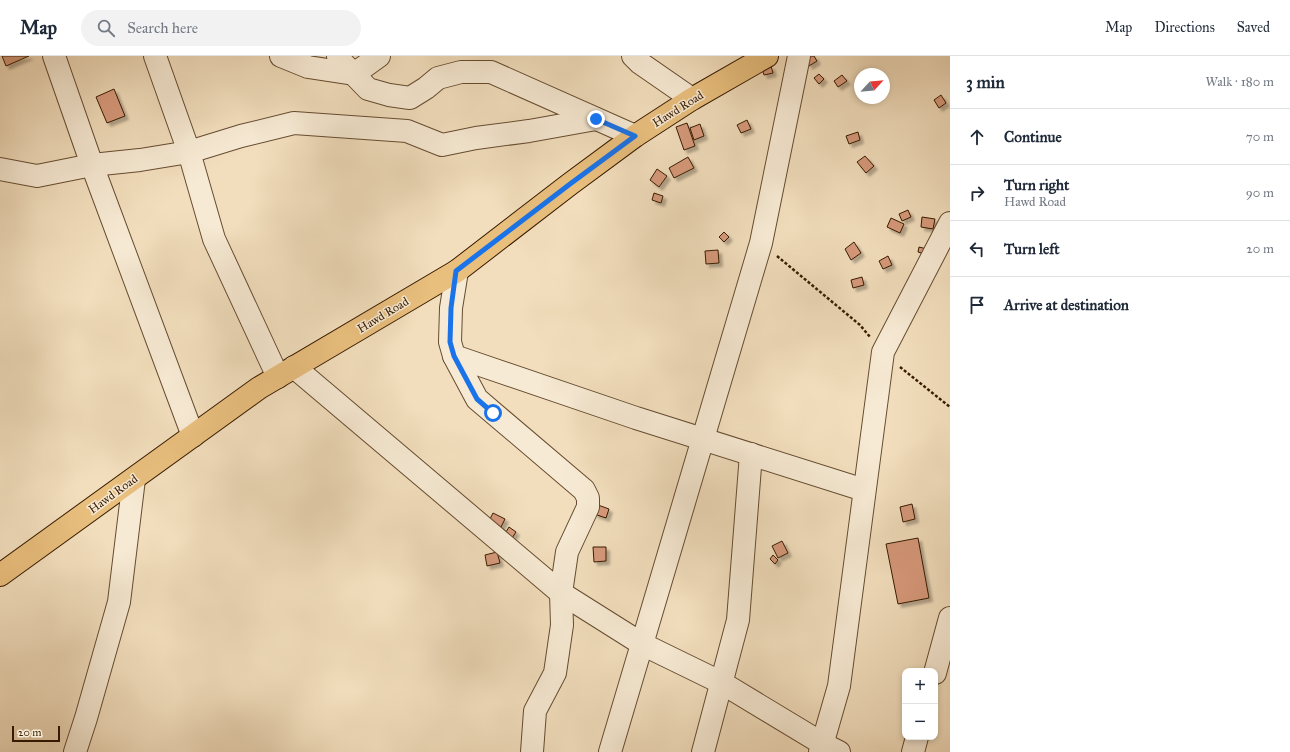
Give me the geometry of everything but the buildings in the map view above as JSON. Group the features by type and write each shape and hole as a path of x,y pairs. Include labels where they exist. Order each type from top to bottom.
{"main road":[{"name":"Hawd Road","path":"0,575 259,388 456,271 635,136 692,99 766,56"}],"street":[{"path":"54,56 92,165 193,436"},
{"path":"155,56 189,152 214,239 286,372 561,593 642,644 722,683 827,749 839,686 882,352 950,223"},
{"path":"281,56 308,67 354,74 379,56"},
{"path":"338,56 339,59 368,89 389,95 410,98 438,78 461,72 491,72 635,136"},
{"path":"633,56 640,63 692,99"},
{"path":"610,752 761,243 800,56"},
{"path":"0,169 37,176 92,165 140,160 189,152 240,136 294,123 407,131 442,145 476,138 529,131 596,119"},
{"path":"456,271 451,308 450,342 454,356 477,399 584,490 588,498 588,507 567,552 561,593 562,625 556,668 555,673 535,711 532,752"},
{"path":"454,356 636,418 704,438 864,490"},
{"path":"704,752 738,620 752,454"},
{"path":"75,752 119,602 134,479"},
{"path":"936,668 950,618"},
{"path":"913,752 917,740"}],"path":[{"path":"761,243 860,325 882,352 950,407"}],"route":[{"path":"493,413 477,399 454,356 450,342 451,308 456,271 635,136 596,119"}]}
